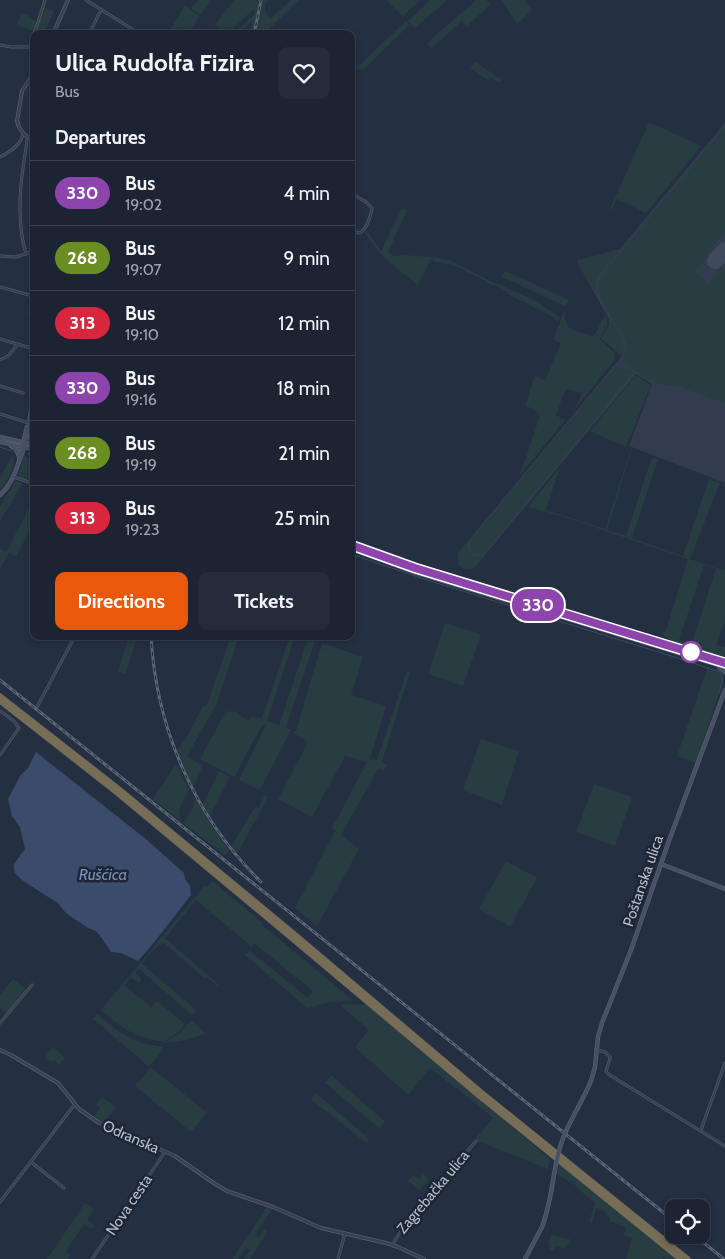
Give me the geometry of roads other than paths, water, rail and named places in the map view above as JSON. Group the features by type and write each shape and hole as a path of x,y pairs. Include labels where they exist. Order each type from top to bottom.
{"highway":[{"path":"0,696 119,789 481,1092 688,1259"},
{"path":"0,701 116,792 478,1095 680,1259"}],"main road":[{"path":"19,456 24,445 30,419"},
{"path":"0,495 14,477 29,423"},
{"path":"28,431 30,438"},
{"path":"0,437 30,447"},
{"path":"0,442 30,444"},
{"path":"9,444 16,449 19,463"},
{"path":"355,546 415,568 710,660 725,667"},
{"path":"355,551 414,572 710,660 725,661"},
{"path":"710,660 725,672"},
{"name":"Poštanska ulica","path":"525,1259 542,1227 549,1206 556,1161 567,1127 591,1081 602,1023 725,690"},
{"path":"661,864 725,890"}],"street":[{"path":"35,30 45,0"},
{"path":"55,30 68,0"},
{"path":"86,0 134,30"},
{"path":"91,30 101,10"},
{"path":"0,45 30,47"},
{"path":"30,78 20,94 17,117 19,127 30,139"},
{"path":"0,156 19,143 23,133"},
{"path":"19,143 27,140 30,141"},
{"path":"26,254 20,201 27,140"},
{"path":"355,196 372,208 366,227 362,232 355,231"},
{"path":"0,256 10,257 30,252"},
{"path":"0,287 30,295"},
{"path":"0,339 30,348"},
{"path":"0,360 8,356 18,344"},
{"path":"0,386 23,393"},
{"path":"0,414 29,423"},
{"path":"14,477 30,483"},
{"path":"37,707 73,640"},
{"path":"0,711 14,721 19,728 0,755"},
{"path":"0,1023 32,985"},
{"name":"Odranska","path":"0,1050 58,1083 74,1104 98,1123 180,1159 227,1191 273,1207 314,1226 392,1244 424,1259"},
{"path":"597,1050 605,1052 610,1056 606,1071 608,1074 725,1146"},
{"path":"701,1130 725,1063"},
{"path":"0,1202 74,1104"},
{"name":"Zagrebačka ulica","path":"392,1244 476,1141"},
{"name":"Nova cesta","path":"92,1259 165,1152"},
{"path":"30,1162 64,1188"},
{"path":"338,1259 344,1233"}],"water":[{"name":"Rušćica","path":"36,752 147,840 184,873 185,879 190,886 191,895 138,961 121,953 111,952 96,931 70,916 58,903 22,880 15,873 14,864 25,849 20,827 12,816 8,799"}],"waterway":[{"path":"0,447 12,451"},
{"path":"355,555 427,580 720,672 723,679 719,693"}],"railway":[{"path":"255,30 261,0"},
{"path":"151,640 154,671 161,705 183,770 217,829 238,857 261,882"},
{"path":"0,680 665,1214"},
{"path":"705,1244 724,1259"}]}
